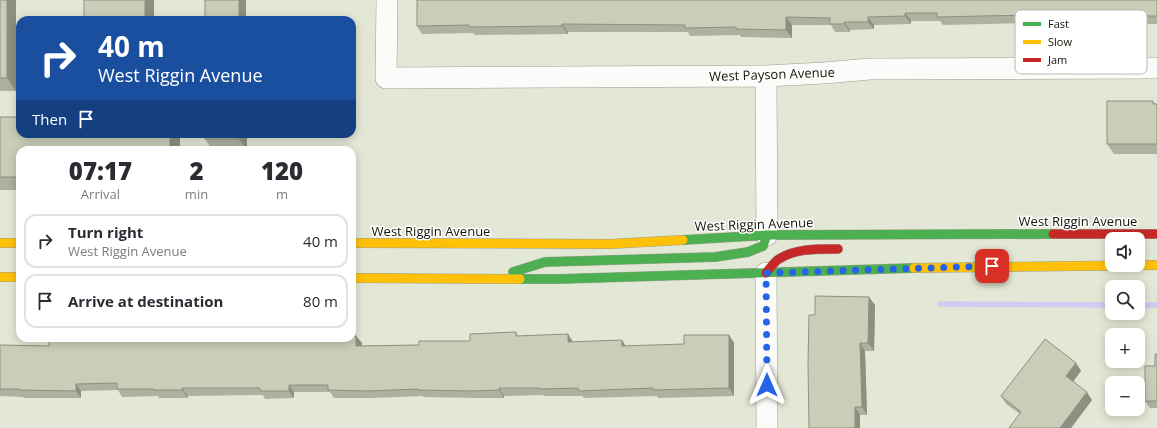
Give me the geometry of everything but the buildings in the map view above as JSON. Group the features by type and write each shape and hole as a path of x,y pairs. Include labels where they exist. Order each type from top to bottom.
{"main road":[{"path":"996,244 1021,234"},
{"name":"West Riggin Avenue","path":"356,243 610,244 767,235 1157,234"},
{"path":"493,278 545,262 715,257 748,252 763,246 767,235"},
{"path":"0,243 16,243"},
{"path":"766,273 778,259 798,252 817,249 848,249"},
{"path":"356,278 558,279 962,267 1157,266"},
{"path":"0,277 16,277"}],"street":[{"name":"West Payson Avenue","path":"387,0 386,78 766,76 900,68 1015,68"},
{"path":"766,76 767,235"},
{"path":"766,273 767,428"}],"waterway":[{"path":"940,304 1105,305"},
{"path":"1145,305 1157,305"}],"traffic: fast":[{"path":"683,240 767,235 1053,234"},
{"path":"513,272 545,262 715,257 748,252 763,246 767,235"},
{"path":"520,279 914,268"}],"traffic: slow":[{"path":"356,243 610,244 683,240"},
{"path":"0,243 16,243"},
{"path":"914,268 1157,265"},
{"path":"0,277 16,277"},
{"path":"356,278 520,279"}],"traffic: jam":[{"path":"1053,234 1157,234"},
{"path":"766,273 777,260 786,255 808,250 838,249"}],"route":[{"path":"767,385 766,273 992,266"}]}
